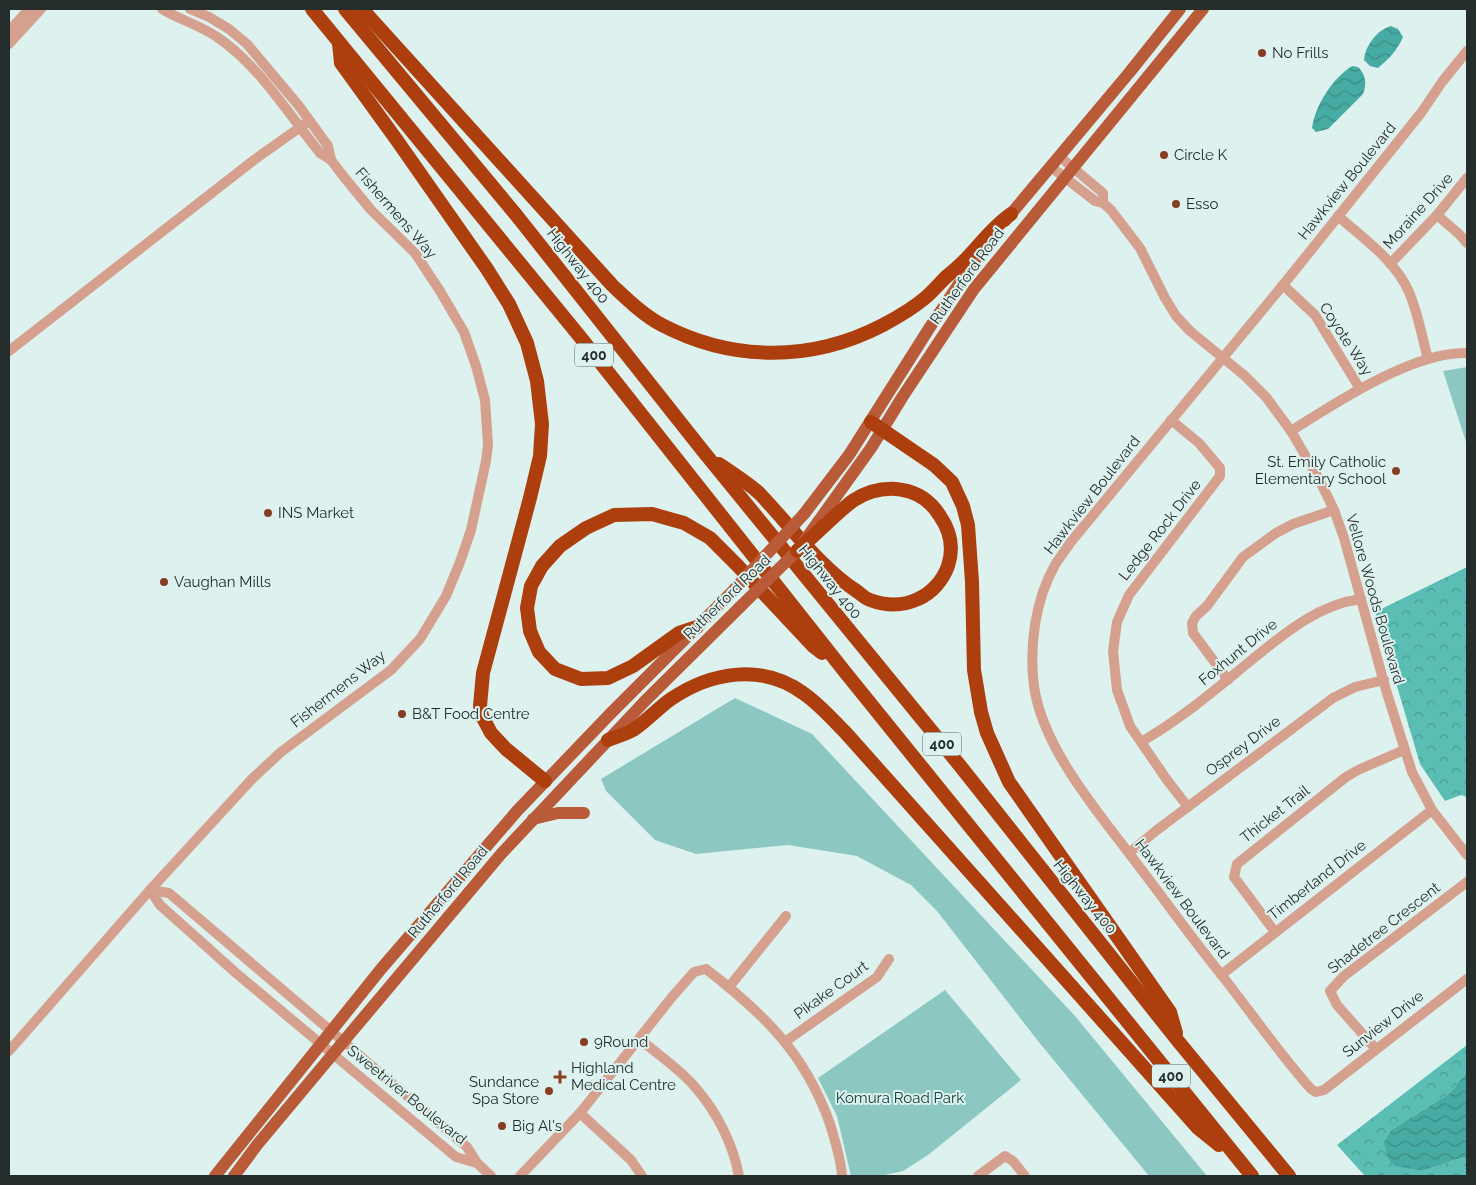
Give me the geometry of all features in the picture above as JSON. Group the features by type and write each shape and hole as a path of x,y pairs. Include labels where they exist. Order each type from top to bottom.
{"highway":[{"name":"400","path":"312,9 581,338 845,672 1252,1176"},
{"name":"Highway 400","path":"345,9 518,216 703,451 961,767 1178,1041 1289,1176"},
{"path":"362,9 612,285 660,324 705,343 736,351 770,354 832,346 864,335 902,315 924,299 962,263 1000,221 1011,214"},
{"path":"339,42 341,63 487,269 509,304 527,343 537,381 542,424 540,456 483,673 480,706 482,716 491,733 506,749 545,782"},
{"path":"877,425 934,465 952,482 964,506 968,525 972,582 974,670 987,733 1009,782 1170,1012 1178,1041"},
{"path":"703,451 757,491 844,583 869,600 893,605 908,603 922,597 937,585 946,572 951,555 950,536 936,508 922,497 911,492 891,489 872,492 853,501 822,523 798,551"},
{"path":"696,627 679,633 633,666 608,678 581,679 555,669 539,652 530,631 526,608 531,586 542,566 560,546 586,528 614,515 652,514 684,524 710,538 813,646 845,672"},
{"path":"608,740 632,731 670,699 688,689 706,680 729,674 747,674 770,678 784,682 803,692 821,707 870,760 1198,1128 1240,1162"}],"main road":[{"name":"Rutherford Road","path":"822,523 871,448 877,425 930,327 978,254 1180,9"},
{"name":"Rutherford Road","path":"215,1176 396,952 516,812 729,595 804,514 849,455 877,425 974,289 1203,9"},
{"name":"Rutherford Road","path":"234,1176 257,1145 343,1042 485,873 533,819 644,701 798,551"},
{"path":"545,782 562,788"},
{"path":"533,819 558,813 584,813"}],"street":[{"path":"9,31 29,9"},
{"path":"9,44 41,9"},
{"name":"Fishermens Way","path":"9,1051 150,890 253,778 283,751 391,670 420,638 446,596 471,530 486,461 488,445 485,400 476,366 464,332 452,309 415,253 371,210 331,160 320,152 254,68 241,55 217,37 162,9"},
{"name":"Fishermens Way","path":"190,9 209,17 229,29 247,44 270,70 328,146 331,160"},
{"name":"Hawkview Boulevard","path":"1316,1092 1304,1082 1178,920 1102,819 1052,742 1044,726 1034,688 1032,649 1038,607 1054,566 1070,543 1283,285 1421,113 1442,82 1467,51"},
{"path":"9,352 254,160 309,121"},
{"name":"Vellore Woods Boulevard","path":"1054,161 1068,172 1095,201 1103,203 1111,210 1140,248 1176,316 1190,331 1258,387 1291,431 1319,478 1334,510 1412,772 1432,810 1467,855"},
{"name":"Moraine Drive","path":"1390,264 1437,215 1467,178"},
{"path":"1437,215 1467,243"},
{"path":"1338,216 1390,264 1410,294 1428,359"},
{"name":"Coyote Way","path":"1283,285 1315,314 1360,389"},
{"path":"1291,431 1360,389 1389,374 1428,359 1460,352 1467,353"},
{"name":"Ledge Rock Drive","path":"1171,420 1193,438 1208,454 1220,468 1220,476 1129,594 1117,622 1112,651 1117,690 1130,726 1188,807"},
{"path":"1228,680 1193,633 1192,623 1196,616 1207,606 1243,557 1276,533 1294,524 1334,510"},
{"name":"Foxhunt Drive","path":"1141,742 1172,723 1305,619 1361,599"},
{"name":"Osprey Drive","path":"1129,853 1333,698 1355,688 1384,680"},
{"name":"Thicket Trail","path":"1275,932 1234,878 1237,864 1346,777 1404,750"},
{"name":"Timberland Drive","path":"1221,975 1432,810"},
{"name":"Shadetree Crescent","path":"1375,1048 1337,1005 1330,991 1344,976 1467,882"},
{"name":"Sweetriver Boulevard","path":"150,890 169,893 467,1147 476,1163 491,1176"},
{"name":"Sweetriver Boulevard","path":"150,890 160,905 236,974 456,1157 476,1163"},
{"path":"729,987 786,916"},
{"name":"Pikake Court","path":"786,1041 878,977 889,959"},
{"path":"520,1176 580,1113 694,972 706,970 747,1002 786,1041 804,1068 823,1106 834,1134 842,1176"},
{"name":"Sunview Drive","path":"1316,1092 1324,1090 1375,1048 1467,979"},
{"path":"640,1040 696,1088 724,1130 735,1156 739,1176"},
{"path":"580,1113 631,1160 642,1176"},
{"path":"978,1176 1005,1156 1013,1161 1025,1176"}],"green space":[{"path":"1467,367 1467,445 1443,371"},
{"path":"1467,567 1467,797 1461,795 1445,801 1420,764 1375,612"},
{"path":"735,698 812,734 1075,1016 1207,1176 1149,1176 1038,1041 937,911 911,885 857,856 788,845 696,854 655,840 606,791 601,779"},
{"name":"Komura Road Park","path":"945,990 1021,1080 928,1155 903,1171 880,1176 851,1176 837,1116 818,1078"},
{"path":"1467,1045 1467,1072 1450,1093 1391,1130 1384,1141 1423,1171 1457,1159 1467,1158 1467,1176 1365,1176 1337,1145"}],"water":[{"path":"1391,26 1398,29 1403,37 1401,42 1393,54 1378,68 1370,66 1364,60 1369,44 1381,31"},
{"path":"1352,66 1358,67 1364,76 1365,87 1363,94 1328,129 1316,132 1312,128 1321,101 1338,78"},
{"path":"1467,1072 1467,1158 1457,1159 1423,1171 1395,1166 1387,1157 1384,1141 1391,1130 1450,1093"}],"place":[{"name":"No Frills","path":"1262,53"},
{"name":"Circle K","path":"1164,155"},
{"name":"Esso","path":"1176,204"},
{"name":"St. Emily Catholic Elementary School","path":"1396,471"},
{"name":"INS Market","path":"268,513"},
{"name":"Vaughan Mills","path":"164,582"},
{"name":"B&T Food Centre","path":"402,714"},
{"name":"9Round","path":"584,1042"},
{"name":"Highland Medical Centre","path":"560,1077"},
{"name":"Sundance Spa Store","path":"549,1091"},
{"name":"Big Al's","path":"502,1126"}]}
